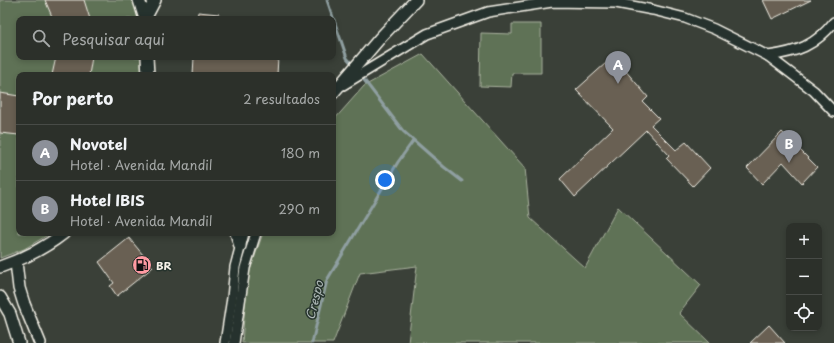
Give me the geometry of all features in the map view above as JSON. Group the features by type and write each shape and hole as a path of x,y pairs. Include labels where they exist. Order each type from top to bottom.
{"main road":[{"path":"140,0 144,16"},
{"path":"147,16 155,0"},
{"path":"336,90 380,38 416,0"},
{"path":"147,60 148,72"},
{"path":"0,267 16,262 51,243 60,236"},
{"path":"237,236 240,246"},
{"path":"16,262 19,288 40,343"},
{"path":"0,297 10,314 20,343"}],"street":[{"path":"336,90 427,34 488,12 552,2 616,3 685,18 714,29 768,56 814,91 834,112"},
{"path":"768,56 802,49 816,41 834,22"},
{"path":"225,343 235,267 243,236"},
{"path":"234,343 245,268 255,236"}],"green space":[{"path":"0,0 134,0 137,16 16,16 16,60 142,60 142,72 16,72 16,236 46,236 24,249 0,258"},
{"path":"512,24 541,24 541,73 512,73 511,87 480,86 481,33 512,34"},
{"path":"423,54 525,168 530,218 585,268 618,207 701,285 679,313 710,343 408,343 417,266 360,273 333,343 242,343 247,279 262,236 336,236 336,118 364,86"}],"building":[{"path":"45,0 84,0 89,16 52,16"},
{"path":"763,0 811,0 772,19"},
{"path":"198,12 219,14 219,16 197,16"},
{"path":"55,60 92,60 90,72 53,72"},
{"path":"194,60 278,60 277,72 193,72"},
{"path":"618,62 648,97 643,102 659,118 651,125 676,150 686,142 710,168 693,186 666,158 669,155 646,130 575,197 560,179 613,128 576,90 606,63 611,66"},
{"path":"0,93 16,96 16,135 0,133"},
{"path":"782,132 817,167 802,183 783,162 762,184 747,168"},
{"name":"BR","path":"129,238 153,267 117,296 110,286 114,283 99,262"},
{"path":"769,325 785,343 750,343"}],"waterway":[{"name":"Crespo","path":"327,0 333,16"},
{"name":"Crespo","path":"336,26 347,58 353,65"},
{"name":"Crespo","path":"361,76 403,131 462,181"},
{"name":"Crespo","path":"312,343 327,280 398,162 413,141"}],"place":[{"name":"Novotel","path":"618,84"},
{"name":"Hotel IBIS","path":"789,163"},
{"name":"BR","path":"142,265"}]}
